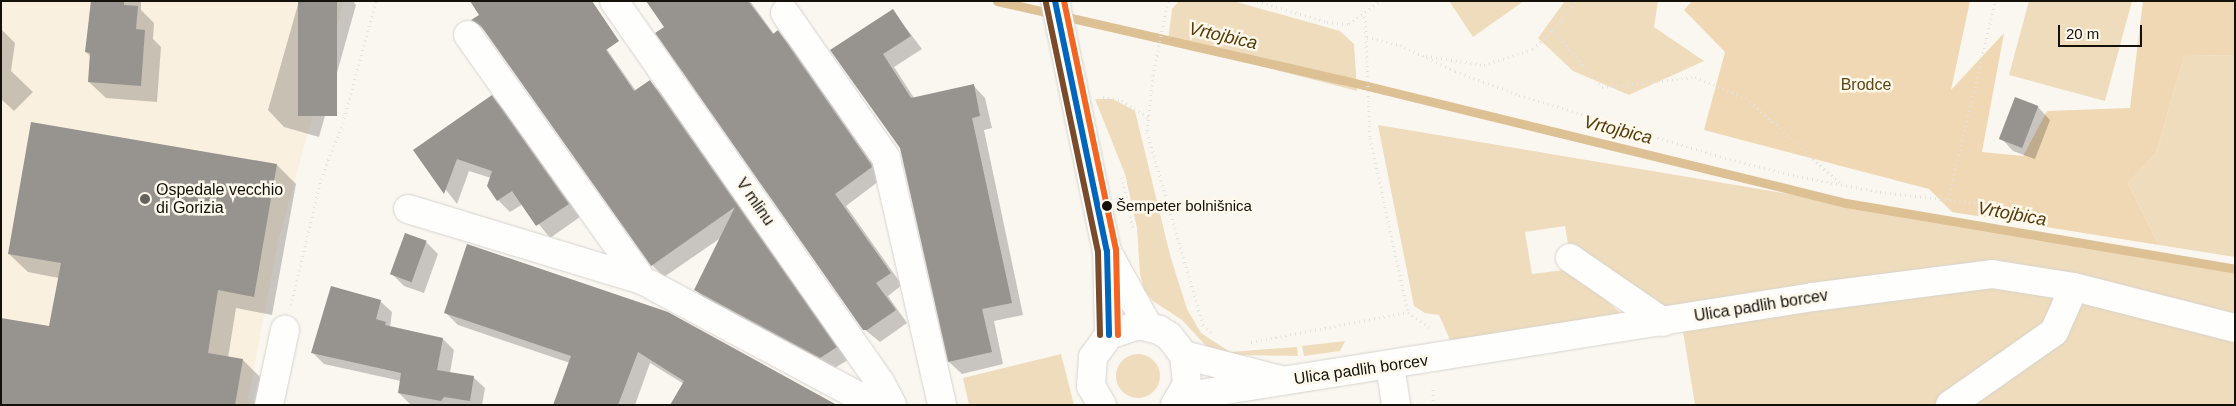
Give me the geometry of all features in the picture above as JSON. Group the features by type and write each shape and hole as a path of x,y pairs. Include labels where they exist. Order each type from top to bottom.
{"street":[{"name":"V mlinu","path":"614,1 880,382 892,405"},
{"path":"1055,1 1107,251 1110,335"},
{"path":"785,13 886,158 942,405"},
{"path":"468,35 642,280"},
{"path":"408,210 642,280 874,405"},
{"path":"1107,251 1148,326"},
{"path":"1570,258 1663,322"},
{"name":"Ulica padlih borcev","path":"1178,401 1284,381 1443,358 1814,297 1992,274 2074,286 2235,328"},
{"path":"1950,405 2054,332 2074,286"},
{"path":"1102,405 1091,386 1090,371 1093,357 1110,335 1128,326 1148,326 1170,336 1184,355 1188,369 1178,401"},
{"path":"269,405 285,330"},
{"name":"Ulica padlih borcev","path":"1184,355 1284,381"},
{"path":"1390,366 1396,405"}],"path":[{"path":"285,330 321,179 343,124 376,1"},
{"path":"1168,1 1153,75 1147,132 1203,325 1218,338"},
{"path":"1258,1 1327,22 1349,24 1365,16 1381,1"},
{"path":"1421,55 1484,65 1533,49 1553,30 1576,1"},
{"path":"1948,199 1996,1"},
{"path":"1365,16 1368,52 1370,138 1408,312 1434,330 1443,358 1431,392 1433,405"},
{"path":"1553,30 1602,87 1695,77 1746,98 1841,184"},
{"path":"1367,38 1400,45 1519,95 1725,158 1841,184 1993,205"},
{"path":"1098,97 1122,100 1149,118"},
{"path":"1120,170 1134,234"},
{"path":"1240,344 1408,312"}],"shaded area":[{"name":"Ospedale vecchio di Gorizia","path":"1,1 344,1 278,242 247,405 1,405"},
{"path":"1179,1 1233,1 1340,31 1354,44 1357,91 1168,42 1172,9"},
{"path":"1449,1 1524,1 1473,37"},
{"path":"1565,1 1658,1 1654,27 1704,61 1629,95 1573,71 1538,38"},
{"path":"2029,1 2132,1 2105,101 2009,75"},
{"path":"2235,55 2235,257 2159,245 2128,183 2156,153 2184,56"},
{"path":"1095,99 1113,99 1135,111 1170,255 1187,309 1201,333 1230,352 1297,347 1298,356 1236,355 1208,348 1182,320 1153,301 1144,290 1140,274 1137,228 1125,174"},
{"path":"1378,125 2235,269 2235,405 1695,405 1681,319 1829,310 1984,276 1686,318 1600,272 1568,244 1565,226 1525,232 1532,274 1572,269 1626,318 1451,342 1439,315 1425,313 1414,306"},
{"path":"1345,341 1340,351 1304,356 1302,346"},
{"path":"1061,354 1074,405 969,405 963,378"},
{"path":"1138,354 1150,358 1156,364 1160,376 1156,388 1150,394 1138,398 1126,394 1120,388 1116,376 1120,364 1126,358"}],"green space":[{"name":"Brodce","path":"1692,1 1970,1 1951,90 2004,33 1982,152 2023,156 2047,111 2130,108 2143,1 2235,1 2235,55 2184,56 2156,153 2128,183 2159,245 1952,212 1929,189 1704,130 1725,52 1684,10"}],"building":[{"path":"91,1 124,1 124,5 138,6 136,29 145,30 141,86 88,82 90,53 85,52"},
{"path":"298,1 337,1 337,116 298,116"},
{"path":"470,1 592,1 619,41 606,50 634,91 650,80 837,347 820,358 694,290 735,207 651,266 481,26 471,20 479,15"},
{"path":"646,1 748,1 773,34 778,30 871,164 872,167 835,194 891,273 876,283 896,310 867,330 863,330 655,33 664,27"},
{"path":"893,9 911,36 883,54 911,98 974,84 980,116 972,118 1012,303 982,309 992,352 948,362 900,148 830,50"},
{"path":"492,95 569,204 536,226 512,191 497,201 487,186 492,171 457,159 444,194 413,150"},
{"path":"2015,97 2038,106 2022,148 1999,139"},
{"path":"31,122 277,164 254,297 218,290 208,353 243,359 235,405 1,405 1,318 49,326 61,263 8,254"},
{"path":"405,233 427,241 412,282 390,274"},
{"path":"467,244 668,312 837,405 670,405 684,381 638,352 618,405 553,405 571,356 444,313"},
{"path":"331,286 381,300 376,319 386,322 385,325 443,338 437,370 474,376 470,401 444,397 441,401 398,393 401,373 311,353"}],"waterway":[{"name":"Vrtojbica","path":"997,1 1343,80 1846,203 2235,269"}],"transit line":[{"path":"1055,1 1107,251 1109,335"},
{"path":"1064,1 1116,249 1118,335"},
{"path":"1046,3 1098,252 1100,335"}],"place":[{"name":"Ospedale vecchio di Gorizia","path":"145,199"},
{"name":"Šempeter bolnišnica","path":"1107,206"}]}
